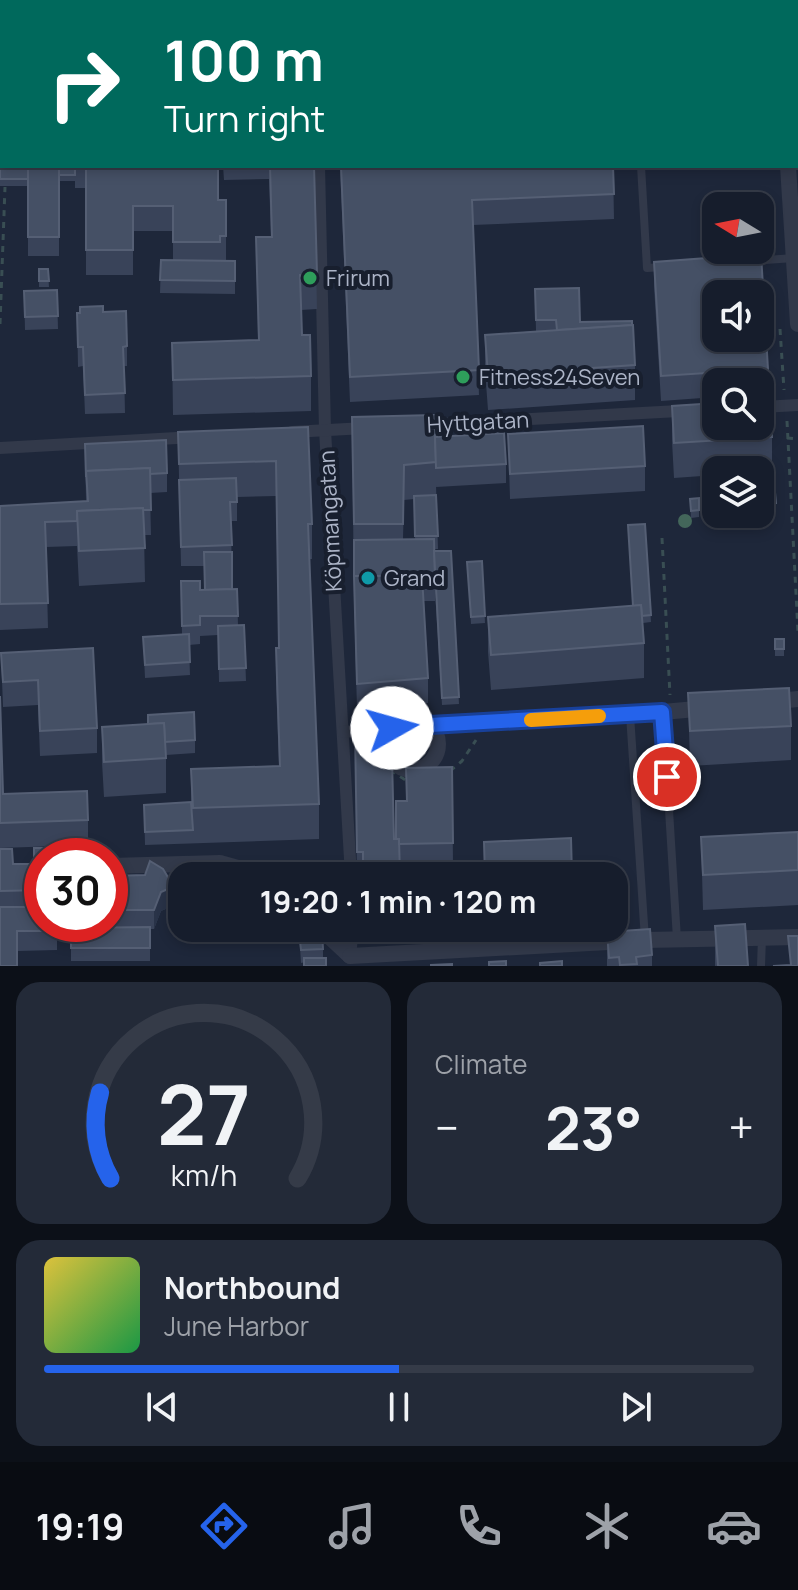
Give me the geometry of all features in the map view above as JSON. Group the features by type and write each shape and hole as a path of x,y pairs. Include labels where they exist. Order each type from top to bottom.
{"street":[{"name":"Köpmangatan","path":"319,168 325,430 350,862"},
{"path":"792,175 798,324"},
{"path":"774,406 798,405"},
{"name":"Hyttgatan","path":"403,426 702,410"},
{"path":"279,433 372,428"},
{"path":"0,448 203,437"},
{"path":"747,704 798,699"},
{"path":"430,725 630,715 719,707"},
{"path":"411,718 430,725 437,735 437,753 426,767 417,770 400,767 388,754 387,738 392,728 402,720 411,718"},
{"path":"343,732 392,728"},
{"path":"128,866 168,864"},
{"path":"332,942 348,961 645,940 798,937"}],"lane":[{"path":"641,168 647,268 675,266"},
{"path":"774,260 794,258"},
{"path":"667,711 677,940"},
{"path":"630,715 645,940"},
{"path":"761,966 762,938"}],"path":[{"path":"0,324 5,187"},
{"path":"787,438 798,439"},
{"path":"662,538 667,711"},
{"path":"440,780 462,761 476,740"},
{"path":"390,770 415,785"}],"building":[{"path":"0,168 28,168 28,179 0,179"},
{"path":"28,168 59,168 59,237 28,237"},
{"path":"59,168 75,168 75,175 59,175"},
{"path":"86,168 218,168 218,200 226,200 226,236 220,236 220,242 173,242 173,206 133,206 133,250 86,250"},
{"path":"270,168 314,168 317,274 300,275 302,335 310,335 311,376 173,380 172,343 259,340 256,237 272,237"},
{"path":"341,168 613,168 614,194 472,200 479,370 350,377"},
{"path":"702,258 702,264 762,264 763,280 702,280 702,352 767,352 768,368 702,368 702,373 661,376 654,262"},
{"path":"161,260 235,261 235,281 160,280"},
{"path":"39,269 48,269 49,281 39,281"},
{"path":"579,288 580,322 632,321 632,325 557,330 556,320 536,320 535,289"},
{"path":"57,290 58,316 25,317 24,291"},
{"path":"103,306 103,312 126,311 127,346 123,347 125,393 85,395 83,347 78,347 77,313 80,313 80,307"},
{"path":"633,325 635,365 488,375 485,335"},
{"path":"702,404 702,440 723,440 674,443 672,406"},
{"path":"434,415 436,462 404,465 403,524 354,524 352,417"},
{"path":"643,426 645,466 510,474 508,434"},
{"path":"308,427 312,524 308,524 319,804 193,808 191,769 280,766 276,648 279,648 276,461 179,464 178,432"},
{"path":"504,433 506,464 436,468 435,437"},
{"path":"166,440 167,473 150,474 150,468 86,471 86,477 85,444"},
{"path":"150,468 151,510 77,511 77,521 45,522 48,603 0,604 0,506 88,501 86,471"},
{"path":"236,478 237,502 230,502 232,545 181,547 179,480"},
{"path":"436,495 438,536 415,536 414,496"},
{"path":"699,498 699,510 691,511 690,499"},
{"path":"143,508 145,548 79,551 77,511"},
{"path":"645,524 651,615 642,616 641,605 633,606 628,525"},
{"path":"434,539 435,581 423,581 422,576 354,576 354,540"},
{"path":"434,551 451,551 459,697 442,698"},
{"path":"204,552 232,552 232,589 205,590"},
{"path":"482,561 485,616 471,617 467,562"},
{"path":"354,576 422,576 428,678 357,684"},
{"path":"181,581 200,581 200,590 237,589 238,616 200,616 200,625 182,626"},
{"path":"641,605 644,643 491,655 488,617"},
{"path":"244,625 246,668 219,669 218,626"},
{"path":"189,634 190,662 145,665 143,637"},
{"path":"775,639 784,639 784,649 775,649"},
{"path":"93,648 97,728 40,731 38,680 3,682 1,653"},
{"path":"789,688 791,726 690,731 688,693"},
{"path":"0,696 3,794 87,791 88,820 0,823"},
{"path":"194,712 195,740 165,742 164,723 148,724 148,715"},
{"path":"164,723 166,758 104,762 102,727"},
{"path":"355,731 384,731 384,759 392,759 394,839 399,839 400,862 363,862 363,852 357,852"},
{"path":"452,767 453,843 399,844 399,839 396,839 396,801 407,801 406,768"},
{"path":"191,802 193,830 145,832 144,805"},
{"path":"798,832 798,870 703,875 701,837"},
{"path":"571,838 572,862 485,862 484,842"},
{"path":"0,849 12,849 13,864 24,864 24,890 0,891"},
{"path":"150,861 163,869 168,877 168,889 161,892 154,910 128,910 128,875 145,875"},
{"path":"0,907 24,907 24,931 17,931 17,966 0,966"},
{"path":"745,924 748,966 718,966 715,926"},
{"path":"128,927 150,927 150,948 71,948 71,942 128,942"},
{"path":"650,929 652,955 636,957 637,964 620,965 619,957 609,958 608,942 628,942 628,931"},
{"path":"788,936 798,936 798,966 773,966 791,965"},
{"path":"300,942 323,942 323,949 301,950"},
{"path":"304,958 326,958 326,966 304,966"},
{"path":"506,961 506,966 489,966 489,962"},
{"path":"562,961 562,966 540,966 540,963"}],"slow traffic":[{"path":"531,720 599,716"}],"place":[{"name":"Frirum","path":"310,278"},
{"name":"Fitness24Seven","path":"463,377"},
{"name":"Grand","path":"368,578"}],"route":[{"path":"392,728 402,720 411,718 430,725 662,712 667,777"}]}
